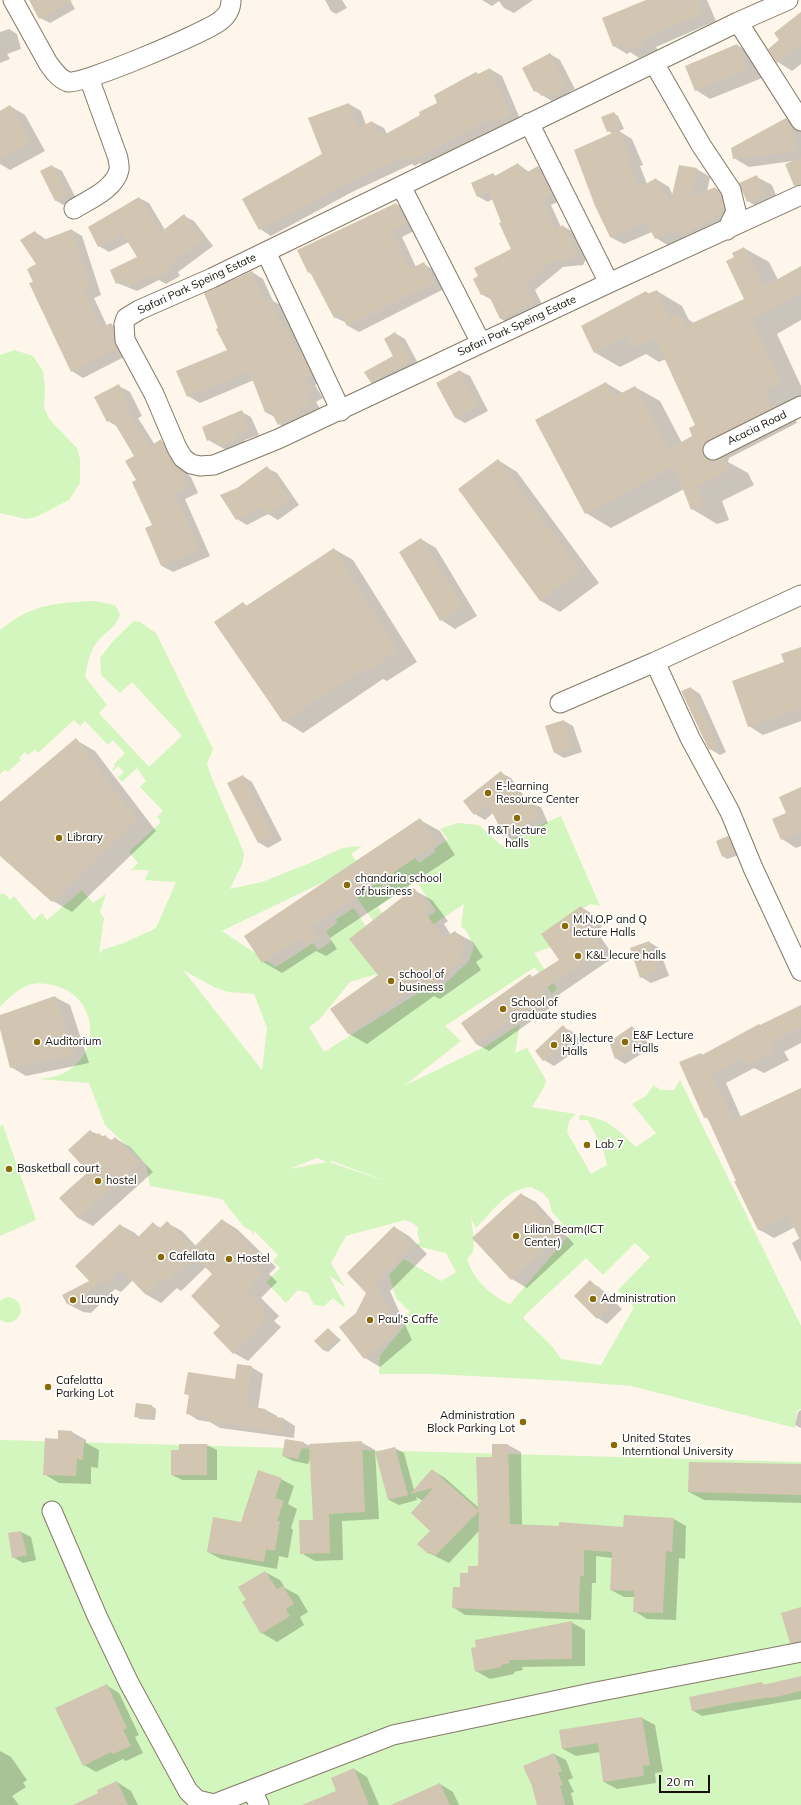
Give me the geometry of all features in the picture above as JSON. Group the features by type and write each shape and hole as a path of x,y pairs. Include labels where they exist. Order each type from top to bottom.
{"street":[{"path":"13,0 40,51 55,72 68,82 76,82 89,78 183,40 212,26 227,15 231,8 231,0"},
{"name":"Safari Park Speing Estate","path":"788,0 738,22 212,278 139,310 126,318 124,324 125,340 154,394 177,448 183,458 191,464 200,466 214,465 341,411 481,343 801,195"},
{"path":"738,22 801,121"},
{"path":"654,63 701,145 731,190 736,211 727,230"},
{"path":"74,209 106,189 114,180 119,170 118,158 89,78"},
{"path":"529,123 609,283"},
{"path":"401,186 481,343"},
{"path":"266,252 341,411"},
{"name":"Acacia Road","path":"714,450 801,406"},
{"path":"560,703 801,595"},
{"path":"654,662 690,738 730,812 753,868 801,971"},
{"path":"52,1511 97,1616 130,1683 195,1802 214,1804 255,1798 393,1735 591,1693 801,1652"}],"green space":[{"path":"15,350 33,356 43,371 45,387 44,407 49,419 77,448 80,459 80,483 69,500 36,517 26,519 0,513 0,355"},
{"path":"94,601 115,605 120,614 115,624 95,645 87,665 85,677 107,705 99,713 149,767 182,736 132,682 120,693 101,675 100,658 114,640 134,621 140,622 156,633 213,749 207,764 244,853 243,862 230,889 262,882 310,863 342,848 362,846 351,854 357,862 334,877 222,931 276,967 313,943 318,950 332,941 326,931 337,923 336,919 354,908 371,934 398,968 350,982 320,1019 309,1027 324,1052 426,988 436,992 469,961 474,946 465,929 461,927 464,904 431,926 389,943 436,911 416,881 378,907 383,914 373,921 356,896 378,881 383,888 394,880 391,874 415,858 419,863 435,852 434,849 448,839 440,829 457,823 479,825 502,846 524,832 561,816 600,906 590,904 550,929 560,944 534,953 557,989 552,994 535,967 445,1026 461,1041 404,1086 486,1046 520,1024 515,1053 527,1048 546,1080 544,1087 532,1107 576,1114 569,1121 567,1132 591,1174 607,1165 603,1149 588,1120 579,1120 580,1115 598,1119 611,1125 636,1147 656,1133 632,1104 646,1096 654,1085 660,1090 674,1090 680,1080 801,1326 801,1409 797,1411 795,1428 631,1386 434,1374 379,1374 380,1355 403,1328 408,1313 410,1312 396,1298 389,1275 404,1259 441,1281 456,1272 446,1253 416,1246 420,1242 417,1232 419,1228 411,1222 405,1220 346,1236 331,1263 345,1287 330,1276 345,1305 343,1307 333,1298 324,1306 314,1305 308,1293 298,1290 286,1303 266,1282 280,1268 273,1261 278,1255 254,1231 253,1236 252,1231 244,1227 222,1199 150,1186 146,1164 105,1125 89,1083 39,1079 65,1073 79,1061 87,1049 90,1036 90,1022 78,999 67,990 49,984 35,983 26,986 15,993 0,1007 0,893 5,894 10,900 14,896 34,920 42,913 47,920 82,890 93,903 106,894 100,912 104,918 99,954 102,950 124,943 156,928 176,882 145,880 149,870 131,870 138,863 129,852 161,822 157,817 163,811 140,787 146,781 137,768 122,782 118,777 124,772 118,766 113,771 112,770 115,766 114,764 125,753 113,740 108,745 85,721 80,726 74,720 38,753 35,750 28,755 25,752 19,758 21,760 8,772 5,770 0,774 0,630 23,615 44,606","holes":["183,970 214,987 229,992 254,994 267,1028 262,1070","317,1158 327,1162 289,1169","332,1161 391,1183 329,1162","531,1187 543,1193 549,1200 552,1212 571,1233 510,1304 490,1292 478,1280 467,1259 471,1255 474,1246 471,1218 476,1228 500,1202 515,1192","635,1243 650,1257 618,1290 634,1307 601,1365 561,1359 552,1346 524,1319 524,1316 586,1258 603,1275"]},
{"name":"Basketball court","path":"3,1125 36,1220 0,1236 0,1126"},
{"path":"7,1297 14,1299 19,1303 21,1308 17,1319 13,1322 7,1323 0,1320 0,1301"},
{"path":"0,1440 801,1462 801,1805 0,1805"}],"building":[{"path":"29,0 72,0 39,19"},
{"path":"646,0 698,0 703,13 644,39 645,43 625,51 623,43 613,47 602,18"},
{"path":"801,12 801,44 777,63 768,49 779,40 774,33"},
{"path":"737,44 747,69 695,91 685,66"},
{"path":"550,53 566,83 560,86 562,91 550,97 548,93 541,96 538,89 534,92 522,68"},
{"path":"490,68 510,115 493,122 491,118 412,160 410,156 403,160 401,157 341,186 259,230 242,199 322,154 308,118 349,103 358,128 372,121 379,133 383,132 384,135 420,115 419,112 437,103 434,95 476,72 478,74"},
{"path":"10,105 31,142 0,159 0,111"},
{"path":"614,112 620,127 607,132 601,117"},
{"path":"786,118 796,141 794,142 797,151 733,159 731,148"},
{"path":"619,130 630,157 627,159 639,188 656,178 670,204 679,165 697,168 690,198 715,187 717,192 718,191 721,194 724,207 711,221 710,220 683,235 676,229 655,239 646,222 610,237 595,206 574,150"},
{"path":"801,158 801,184 794,186 785,164"},
{"path":"518,163 524,174 538,166 552,194 542,200 555,229 563,225 577,251 573,259 552,262 526,284 535,303 500,319 487,292 481,295 473,279 478,276 474,268 511,249 499,223 501,222 489,192 477,197 471,183 493,173 495,176"},
{"path":"52,165 68,194 55,201 40,171"},
{"path":"757,175 765,194 747,202 739,183"},
{"path":"139,197 161,232 184,214 203,240 168,266 171,270 155,279 152,274 126,286 123,280 116,284 110,270 137,257 123,234 98,247 88,227"},
{"path":"396,203 406,224 392,231 410,269 424,262 434,283 347,326 341,314 334,318 310,272 308,273 297,250"},
{"path":"72,229 90,289 84,291 100,328 111,323 117,349 71,372 29,283 33,282 27,269 36,264 20,240 35,231 41,241"},
{"path":"744,247 764,287 801,266 801,292 752,319 781,382 764,390 772,408 704,444 702,450 703,455 707,459 713,461 723,458 729,471 697,487 704,505 691,510 674,466 585,514 535,420 606,382 614,397 635,386 669,449 692,436 689,428 695,425 655,338 633,348 627,337 594,353 581,326 646,291 647,294 657,290 670,318 679,313 686,326 744,299 726,261 734,257 732,253"},
{"path":"252,271 264,301 270,299 282,327 286,326 297,353 301,351 312,374 304,378 312,391 305,395 310,403 299,409 300,413 278,425 270,410 265,412 249,371 187,397 176,371 227,350 216,329 218,328 204,293"},
{"path":"395,332 411,361 371,383 364,372 393,356 384,339"},
{"path":"460,370 479,405 455,418 436,383"},
{"path":"119,384 131,410 128,411 149,447 161,439 174,464 180,469 188,487 175,493 199,550 161,566 145,528 152,525 132,482 136,480 125,461 134,456 112,419 107,422 94,397"},
{"path":"242,410 249,429 235,435 237,439 218,446 214,438 207,441 202,427"},
{"path":"498,459 581,571 540,601 458,489"},
{"path":"267,466 290,499 267,515 262,507 236,520 220,495 237,488"},
{"path":"421,538 463,607 440,621 399,552"},
{"path":"334,548 398,651 367,671 365,668 283,722 214,622 243,602 246,606"},
{"path":"801,647 801,708 748,727 732,681 784,662 781,654"},
{"path":"691,687 717,746 709,750 681,691"},
{"path":"564,720 573,747 554,753 545,726"},
{"name":"Library","path":"76,738 137,820 52,902 0,856 0,802"},
{"path":"501,771 526,803 531,801 539,817 504,836 488,804 474,815 463,801"},
{"path":"243,775 273,835 258,843 227,783"},
{"path":"801,787 801,832 781,840 772,819 786,813 779,797"},
{"name":"chandaria school of business","path":"420,818 437,843 311,927 319,938 306,946 300,938 262,963 244,936"},
{"path":"728,836 735,852 722,857 716,841"},
{"path":"414,888 431,910 426,914 444,938 455,931 466,946 458,952 464,960 422,990 418,985 348,1034 330,1009 378,975 349,939"},
{"path":"581,906 590,919 584,923 602,949 542,991 545,996 476,1044 461,1023 530,974 532,977 559,960 541,934"},
{"path":"649,941 660,970 640,978 630,948"},
{"name":"Auditorium","path":"55,996 75,1055 10,1068 0,1029 0,1015"},
{"path":"801,1005 801,1027 770,1043 774,1051 748,1065 744,1057 711,1074 733,1120 801,1088 801,1242 788,1215 758,1230 734,1181 736,1181 707,1117 704,1118 679,1062 701,1053 702,1055 759,1024 760,1025"},
{"name":"I&J lecture Halls","path":"563,1025 574,1039 543,1061 535,1051"},
{"name":"E&F Lecture Halls","path":"632,1026 642,1042 615,1059 609,1042"},
{"name":"hostel","path":"90,1130 96,1136 99,1133 103,1137 105,1135 111,1141 115,1137 139,1163 78,1218 59,1198 88,1172 68,1150"},
{"name":"Lilian Beam(ICT Center)","path":"521,1193 560,1235 511,1280 472,1238"},
{"path":"222,1219 262,1259 255,1265 263,1273 247,1290 265,1307 260,1312 267,1318 233,1354 213,1333 220,1326 191,1296 212,1274 194,1256 166,1283 162,1279 146,1295 121,1269 105,1285 101,1280 76,1305 67,1304 62,1295 89,1281 75,1266 120,1224 135,1240 153,1222 159,1229 167,1221 193,1248"},
{"path":"394,1226 413,1245 376,1283 398,1331 364,1359 339,1327 356,1313 366,1293 347,1273"},
{"name":"Administration","path":"590,1280 613,1303 597,1319 574,1296"},
{"path":"328,1328 337,1337 323,1350 314,1341"},
{"path":"237,1364 252,1366 246,1406 266,1409 265,1416 284,1418 282,1432 208,1421 208,1417 186,1414 189,1395 184,1394 188,1372 235,1379"},
{"path":"136,1403 152,1405 151,1418 134,1417"},
{"path":"58,1430 72,1431 72,1440 84,1441 83,1460 77,1459 76,1476 43,1475 45,1438 58,1439"},
{"path":"285,1439 304,1442 298,1459 282,1456"},
{"path":"362,1441 365,1512 329,1514 330,1553 300,1554 299,1520 313,1520 309,1444"},
{"path":"179,1444 207,1444 207,1475 171,1475 171,1450 179,1450"},
{"path":"492,1444 508,1444 510,1524 559,1526 559,1522 623,1527 624,1515 674,1518 672,1552 666,1551 663,1613 633,1612 634,1591 610,1590 612,1552 584,1550 584,1576 580,1576 579,1613 452,1608 453,1587 460,1587 460,1573 468,1573 468,1566 478,1566 479,1511 435,1556 430,1552 428,1554 417,1544 430,1531 411,1513 433,1488 410,1494 432,1469 478,1510 476,1457 492,1457"},
{"path":"395,1447 408,1495 388,1500 375,1452"},
{"path":"689,1462 801,1464 801,1495 688,1492"},
{"path":"258,1470 282,1478 275,1498 284,1501 277,1521 280,1521 275,1551 266,1549 264,1562 207,1552 213,1517 241,1522"},
{"path":"21,1531 27,1555 12,1558 8,1533"},
{"path":"265,1571 277,1589 283,1586 294,1604 286,1609 290,1616 261,1634 242,1602 246,1600 238,1587"},
{"path":"801,1607 801,1641 790,1643 781,1613"},
{"path":"572,1621 572,1659 509,1660 510,1663 501,1665 501,1667 475,1672 471,1648 476,1647 475,1640"},
{"path":"801,1676 801,1691 772,1698 732,1703 692,1711 689,1697 762,1682 763,1685"},
{"path":"107,1684 127,1728 123,1730 131,1746 113,1754 111,1752 83,1766 55,1708"},
{"path":"642,1717 650,1765 643,1766 644,1776 603,1782 598,1743 562,1749 559,1730"},
{"path":"554,1753 562,1771 558,1773 563,1785 560,1786 565,1805 537,1805 532,1786 523,1766"},
{"path":"354,1768 369,1805 302,1805 336,1791 331,1778"},
{"path":"117,1781 128,1805 73,1805 98,1793 97,1790"},
{"path":"440,1783 450,1805 391,1805"}],"place":[{"name":"E-learning Resource Center","path":"488,793"},
{"name":"R&T lecture halls","path":"517,818"},
{"name":"Library","path":"59,838"},
{"name":"chandaria school of business","path":"347,885"},
{"name":"M,N,O,P and Q lecture Halls","path":"565,926"},
{"name":"K&L lecure halls","path":"578,956"},
{"name":"school of business","path":"391,981"},
{"name":"School of graduate studies","path":"503,1009"},
{"name":"Auditorium","path":"37,1042"},
{"name":"E&F Lecture Halls","path":"625,1042"},
{"name":"I&J lecture Halls","path":"554,1045"},
{"name":"Lab 7","path":"587,1145"},
{"name":"Basketball court","path":"9,1169"},
{"name":"hostel","path":"98,1181"},
{"name":"Lilian Beam(ICT Center)","path":"516,1236"},
{"name":"Cafellata","path":"161,1257"},
{"name":"Hostel","path":"229,1259"},
{"name":"Administration","path":"593,1299"},
{"name":"Laundy","path":"73,1300"},
{"name":"Paul's Caffe","path":"370,1320"},
{"name":"Cafelatta Parking Lot","path":"48,1387"},
{"name":"Administration Block Parking Lot","path":"523,1422"},
{"name":"United States Interntional University","path":"614,1445"}]}
